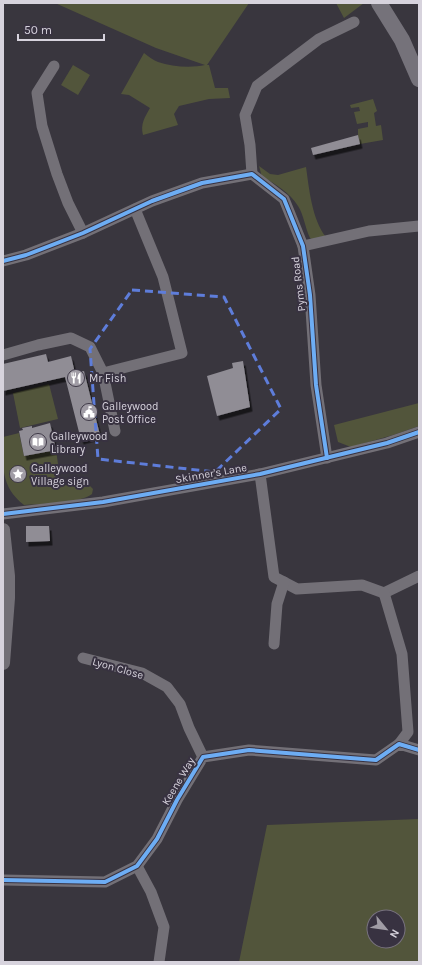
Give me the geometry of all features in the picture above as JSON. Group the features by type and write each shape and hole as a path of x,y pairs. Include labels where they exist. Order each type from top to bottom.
{"main road":[{"path":"379,3 402,40 419,79"}],"street":[{"path":"3,261 83,233 152,201 202,183 252,174 250,145 245,115 257,86 319,39 354,22"},
{"path":"54,66 37,93 42,126 68,203 83,233"},
{"name":"Pyms Road","path":"252,174 284,199 303,246 310,295 316,385 327,458"},
{"path":"103,373 182,353 163,277 135,209"},
{"name":"Pyms Road","path":"303,246 369,232 419,226"},
{"path":"3,355 38,345 71,338 90,347 103,373 115,431"},
{"name":"Skinner's Lane","path":"3,514 103,502 260,474 388,443 419,432"},
{"path":"260,474 274,577 296,589 362,584 384,593 419,576"},
{"path":"3,530 8,576 3,663"},
{"path":"274,644 277,604 284,582"},
{"name":"Keene Way","path":"3,880 105,882 137,866 157,839 177,800 203,757 249,750 376,760 399,744 408,732 402,654 384,593"},
{"name":"Lyon Close","path":"83,658 142,673 167,687 180,704 189,728 203,757"},
{"path":"399,744 419,750"},
{"path":"137,866 151,892 164,928 159,962"}],"highlighted area":[{"path":"132,290 224,297 281,409 215,472 98,459 90,349"}],"green space":[{"path":"55,3 249,3 207,65 209,65 215,88 228,88 230,98 209,99 179,106 174,114 178,125 143,135 143,124 150,108 129,95 121,94 144,53 156,61 169,65 188,67 205,65 156,48"},
{"path":"336,3 364,3 344,18"},
{"path":"73,65 90,75 78,95 61,85"},
{"path":"373,99 377,111 374,113 376,126 381,125 383,140 360,144 358,129 368,127 368,122 357,124 354,112 360,111 359,107 351,108 350,105"},
{"path":"259,166 270,174 278,175 306,167 314,213 321,230 326,237 318,243 310,238 302,213 295,201 282,189 262,177"},
{"path":"49,384 58,419 20,428 13,393"},
{"path":"419,403 419,426 351,447 338,442 334,425"},
{"path":"19,433 24,456 56,450 61,485 90,486 93,489 92,494 87,497 70,501 24,505 16,498 7,483 3,466 3,437"},
{"path":"419,819 419,962 239,962 267,825"}],"building":[{"path":"358,135 360,144 313,155 311,148"},
{"path":"46,354 48,362 71,356 75,373 84,371 100,435 81,440 65,377 3,391 3,364"},
{"path":"243,361 250,407 217,416 207,376 233,368 232,363"},
{"name":"Galleywood Library","path":"50,423 56,450 24,456 19,431 23,430 22,428 32,426 32,428"},
{"path":"26,526 49,526 50,541 26,542"}],"cycle path":[{"path":"3,261 26,255 83,233 152,201 202,183 252,174 284,199 303,246 310,295 316,385 327,458"},
{"path":"3,514 103,502 260,474 387,443 419,432"},
{"path":"3,880 105,882 137,866 157,839 177,800 203,757 249,750 376,760 399,744 419,750"}],"place":[{"name":"Mr Fish","path":"76,378"},
{"name":"Galleywood Post Office","path":"89,412"},
{"name":"Galleywood Library","path":"38,442"},
{"name":"Galleywood Village sign","path":"18,474"}]}
